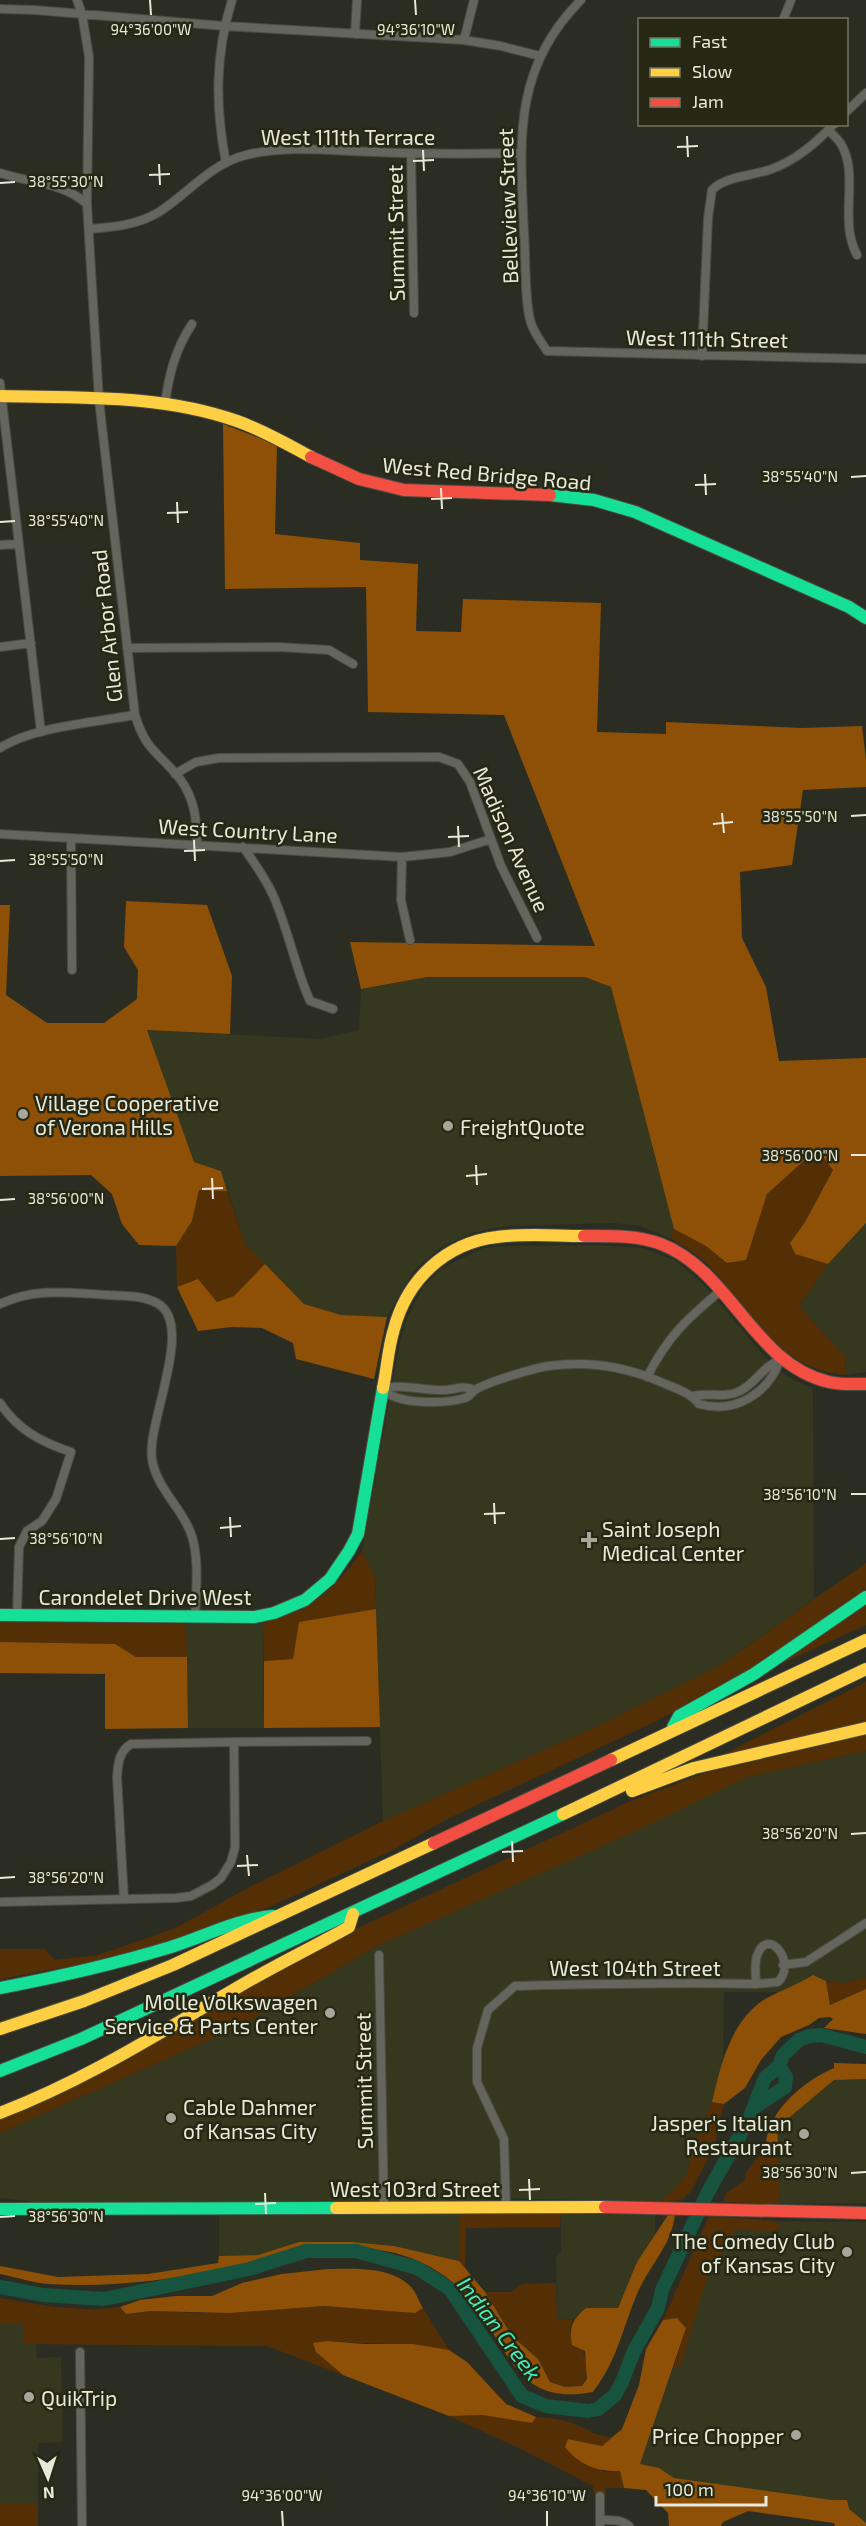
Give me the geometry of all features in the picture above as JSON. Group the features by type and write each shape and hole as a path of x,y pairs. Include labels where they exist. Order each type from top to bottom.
{"main road":[{"name":"West Red Bridge Road","path":"1,392 165,404 202,410 236,420 273,435 340,473 378,485 432,492 567,496 618,506 863,613"},
{"name":"Carondelet Drive West","path":"0,1615 255,1617 272,1614 303,1602 333,1578 346,1561 358,1534 393,1331 407,1293 433,1263 475,1241 511,1237 612,1236 643,1239 657,1243 681,1254 703,1272 780,1360"},
{"path":"780,1360 802,1374 818,1380 839,1385 866,1384"},
{"path":"672,1730 679,1716 754,1674 866,1597"},
{"path":"0,2029 84,2001 162,1970 866,1640"},
{"path":"0,2071 81,2039 353,1914 747,1728 866,1669"},
{"path":"612,1790 625,1794 694,1768 866,1728"},
{"path":"0,2113 56,2092 113,2061 227,1993 349,1927 353,1914"},
{"path":"0,1988 121,1962 183,1943 253,1916 279,1915"},
{"name":"West 103rd Street","path":"0,2209 384,2206 654,2207 866,2213"}],"street":[{"name":"Glen Arbor Road","path":"77,0 82,14 89,57 87,204 99,400 135,716 147,745 187,790 194,806 197,845"},
{"path":"226,163 219,130 218,62 224,26 232,0"},
{"path":"355,34 357,0"},
{"path":"464,40 474,0"},
{"name":"Belleview Street","path":"547,351 531,323 520,153 522,117 528,89 540,56 562,22 581,0"},
{"path":"784,18 791,0"},
{"path":"0,9 224,26 464,40 540,56"},
{"path":"848,110 866,93"},
{"path":"702,356 708,218 712,190 721,183 771,169 783,163 811,147 831,127 847,157 849,237 857,255"},
{"name":"West 111th Terrace","path":"89,229 141,221 159,212 204,175 226,163 263,152 298,150 520,153"},
{"name":"Summit Street","path":"411,153 414,313"},
{"path":"1,176 54,186 78,196 87,204"},
{"path":"165,404 173,360 180,342 192,324"},
{"name":"West 111th Street","path":"547,351 866,359"},
{"path":"1,392 41,732"},
{"path":"0,545 19,544"},
{"path":"0,647 30,643"},
{"path":"128,648 278,647 328,650 353,664"},
{"path":"0,748 17,739 41,732 135,716"},
{"name":"Madison Avenue","path":"175,774 196,762 219,758 439,757 458,764 470,782 512,890 537,938"},
{"name":"West Country Lane","path":"0,834 402,857 450,852 491,839"},
{"path":"71,838 72,970"},
{"path":"243,847 260,871 274,897 299,976 310,1001 333,1009"},
{"path":"402,857 402,900 410,940"},
{"path":"647,1377 666,1341 679,1326 720,1291"},
{"path":"0,1304 28,1293 45,1292 142,1297 158,1303 165,1309 173,1327 151,1453 158,1481 171,1497 191,1534 196,1575 195,1618"},
{"path":"382,1389 392,1385 433,1390 466,1386 474,1390 531,1369 562,1365 597,1365 647,1377 693,1396 703,1394 721,1396 741,1391 769,1364 780,1360"},
{"path":"0,1404 9,1416 32,1436 44,1443 71,1452 57,1499 42,1521 27,1531 19,1547 17,1615"},
{"path":"124,1899 121,1815 117,1777 119,1759 125,1747 131,1744 367,1741"},
{"path":"0,1902 176,1898 202,1892 221,1878 231,1862 235,1847 234,1742"},
{"path":"783,1965 806,1962 866,1923"},
{"path":"771,1944 778,1947 783,1953 783,1974 777,1982 756,1984 756,1958 764,1945 771,1944"},
{"name":"Summit Street","path":"379,1954 384,2206"},
{"name":"West 104th Street","path":"506,2207 504,2139 477,2082 477,2048 489,2010 515,1986 635,1985 658,1982 756,1984"},
{"path":"80,2352 82,2526"},
{"path":"600,2496 600,2523 616,2520 625,2522 629,2526"}],"shaded area":[{"path":"223,424 277,445 275,534 360,543 360,560 418,564 416,631 461,632 463,599 601,603 597,732 666,734 666,722 802,728 862,726 866,787 803,790 792,865 740,872 742,938 766,987 779,1061 866,1058 866,1223 828,1264 795,1254 790,1243 805,1222 833,1170 817,1149 767,1194 746,1260 727,1263 706,1246 674,1229 611,987 585,977 427,977 361,989 350,942 595,946 504,715 368,712 366,587 225,589"},
{"path":"126,901 207,905 232,976 230,1034 147,1030 194,1162 221,1171 227,1191 199,1190 192,1221 176,1246 139,1245 122,1224 112,1194 91,1175 0,1176 0,905 10,905 6,995 47,1023 104,1023 137,999 138,970 124,947"},
{"path":"427,977 586,977 611,987 674,1229 670,1238 640,1226 613,1223 506,1226 472,1233 441,1247 414,1270 387,1317 341,1315 304,1304 245,1244 221,1171 194,1162 147,1030 320,1039 359,1030 361,989"},
{"path":"817,1149 833,1169 805,1222 790,1243 795,1254 828,1264 799,1306 845,1356 846,1375 822,1371 784,1350 768,1336 707,1263 670,1238 674,1229 706,1246 727,1263 746,1260 767,1194"},
{"path":"199,1189 227,1191 245,1244 265,1264 234,1296 217,1302 198,1279 177,1287 176,1246 192,1221"},
{"path":"866,1223 866,1372 846,1375 845,1356 799,1306 828,1264"},
{"name":"Saint Joseph Medical Center","path":"597,1245 642,1248 675,1260 706,1287 765,1357 785,1375 813,1389 814,1599 719,1666 600,1725 383,1821 375,1577 362,1551 399,1346 407,1318 423,1287 442,1268 483,1248"},
{"path":"265,1264 304,1304 341,1315 387,1317 374,1379 296,1359 293,1343 262,1328 232,1327 198,1331 177,1287 198,1279 217,1302 234,1296"},
{"path":"362,1551 375,1577 376,1609 299,1622 293,1660 264,1661 263,1620 295,1611 320,1596 342,1577"},
{"path":"866,1563 866,1589 728,1684 646,1726 447,1819 391,1851 214,1932 141,1953 0,1979 0,1949 44,1949 55,1960 98,1955 176,1928 244,1890 383,1821 600,1725 719,1666"},
{"path":"866,1603 866,1625 770,1669"},
{"path":"376,1609 380,1727 264,1728 264,1661 293,1659 299,1622"},
{"path":"263,1620 264,1728 188,1728 186,1624"},
{"path":"0,1621 186,1624 187,1657 136,1657 115,1644 0,1642"},
{"path":"0,1642 115,1644 136,1657 187,1657 188,1728 105,1729 105,1674 0,1673"},
{"path":"866,1682 866,1722 716,1758"},
{"path":"866,1735 866,1751 750,1776 625,1836 379,1945 236,2028 0,2133 0,2118 332,1940 633,1800 705,1773"},
{"path":"866,1751 866,1977 844,1983 826,1981 813,1975 782,1992 724,1992 723,2060 712,2102 694,2145 687,2173 676,2188 659,2202 495,2198 478,2202 34,2202 0,2198 0,2133 236,2028 379,1945 750,1776"},
{"path":"813,1975 826,1981 830,2005 866,1989 866,2034 824,2028 833,2019 819,2018 781,2037 761,2060 745,2088 724,2104 712,2102 729,2044 744,2018 767,1998"},
{"path":"866,1977 866,1989 830,2005 826,1981 844,1983"},
{"path":"834,2063 866,2064 866,2079 834,2080 777,2128 778,2145 766,2146 773,2121 789,2099 811,2080 834,2068"},
{"path":"866,2079 866,2203 780,2204 777,2128 834,2080"},
{"path":"712,2102 724,2104 714,2147 691,2191 682,2200 659,2202 676,2188 687,2173 694,2145"},
{"path":"778,2145 780,2204 723,2202 726,2193 744,2181 746,2173 766,2146"},
{"path":"561,2213 655,2213 655,2238 637,2262 618,2308 586,2308 573,2320 557,2319 556,2257 561,2251"},
{"path":"561,2213 560,2227 466,2228 465,2271 459,2261 459,2214"},
{"path":"219,2214 459,2214 459,2261 394,2246 352,2242 299,2242 258,2255 219,2256"},
{"path":"668,2215 675,2215 669,2236 637,2294 614,2357 593,2392 567,2394 546,2391 530,2382 517,2369 484,2318 462,2291 427,2265 406,2256 385,2251 352,2246 319,2247 298,2250 236,2267 160,2280 116,2284 49,2284 0,2274 0,2266 58,2277 148,2274 218,2263 219,2256 258,2255 299,2242 352,2242 394,2246 459,2261 485,2292 512,2336 538,2359 550,2382 565,2387 582,2386 587,2379 585,2351 572,2345 571,2333 577,2316 586,2308 618,2308 637,2262"},
{"path":"709,2216 776,2221 775,2224 780,2224 780,2226 776,2231 735,2230 731,2235 717,2266 708,2275 680,2367 674,2367 686,2328 677,2318 663,2320"},
{"path":"727,2217 761,2221 866,2222 866,2526 835,2526 834,2507 632,2475 639,2464"},
{"path":"328,2269 372,2270 393,2275 411,2287 423,2308 415,2313 324,2306 230,2313 151,2311 126,2314 120,2307 140,2300 176,2296 212,2296 242,2283 282,2274"},
{"path":"556,2283 557,2319 573,2320 570,2331 587,2364 586,2379 582,2386 565,2387 550,2382 538,2359 512,2336 485,2292 512,2292 522,2284"},
{"path":"0,2298 75,2309 120,2307 126,2314 151,2311 201,2313 324,2306 415,2313 423,2308 449,2350 327,2341 316,2352 343,2375 267,2346 23,2344 23,2323 0,2323"},
{"path":"677,2318 686,2328 640,2464 659,2468 674,2478 832,2500 847,2500 849,2509 866,2523 866,2526 835,2526 834,2523 748,2511 723,2522 721,2526 669,2526 668,2513 646,2490 624,2488 620,2471 597,2469 583,2463 570,2453 565,2447 568,2439 602,2446 622,2429 639,2385 646,2349 663,2320"},
{"path":"0,2323 23,2323 23,2343 36,2344 37,2358 61,2357 63,2442 38,2443 38,2503 0,2503"},
{"path":"327,2341 413,2344 449,2350 467,2362 506,2404 536,2417 532,2423 482,2415 449,2416 343,2375 316,2352 313,2343"},
{"path":"482,2415 532,2423 536,2417 556,2419 575,2424 602,2436 612,2437 602,2446 568,2439 604,2472 620,2471 624,2488 606,2488 606,2494 593,2493 593,2486 449,2416"},
{"path":"0,2503 38,2503 38,2526 0,2526"}],"waterway":[{"name":"Indian Creek","path":"0,2287 43,2295 104,2299 249,2269 306,2251 356,2251 417,2268 450,2289 522,2396 546,2406 588,2411 598,2409 615,2395 622,2382 634,2351 658,2308 662,2290 708,2192 749,2119 765,2078 779,2066 783,2055 799,2040 809,2036 821,2035 866,2047"},
{"name":"Indian Creek","path":"755,2107 785,2087 786,2077 779,2066"}],"traffic: fast":[{"path":"550,495 594,500 635,512 849,607 866,618"},
{"path":"0,1615 255,1617 274,1613 305,1600 330,1579 358,1534 383,1388"},
{"path":"673,1727 679,1716 754,1674 866,1597"},
{"path":"0,2071 81,2039 563,1814"},
{"path":"0,1988 129,1959 171,1947 234,1924 273,1916"},
{"path":"0,2209 336,2208"}],"traffic: slow":[{"path":"0,396 120,399 179,406 237,421 311,457"},
{"path":"383,1388 390,1344 400,1311 419,1280 445,1256 461,1247 497,1237 584,1236"},
{"path":"611,1760 866,1640"},
{"path":"563,1814 866,1669"},
{"path":"632,1791 694,1768 866,1728"},
{"path":"0,2029 84,2001 173,1965 434,1843"},
{"path":"0,2113 63,2086 349,1927 353,1914"},
{"path":"336,2208 605,2207"}],"traffic: jam":[{"path":"311,457 359,479 404,490 550,495"},
{"path":"584,1236 633,1238 661,1244 685,1257 707,1275 761,1338 781,1357 803,1372 829,1382 866,1384"},
{"path":"434,1843 611,1760"},
{"path":"605,2207 866,2213"}],"place":[{"name":"Village Cooperative of Verona Hills","path":"23,1114"},
{"name":"FreightQuote","path":"448,1126"},
{"name":"Saint Joseph Medical Center","path":"589,1540"},
{"name":"Molle Volkswagen Service & Parts Center","path":"330,2013"},
{"name":"Cable Dahmer of Kansas City","path":"171,2118"},
{"name":"Jasper's Italian Restaurant","path":"804,2134"},
{"name":"The Comedy Club of Kansas City","path":"847,2252"},
{"name":"QuikTrip","path":"29,2397"},
{"name":"Price Chopper","path":"796,2435"}]}
